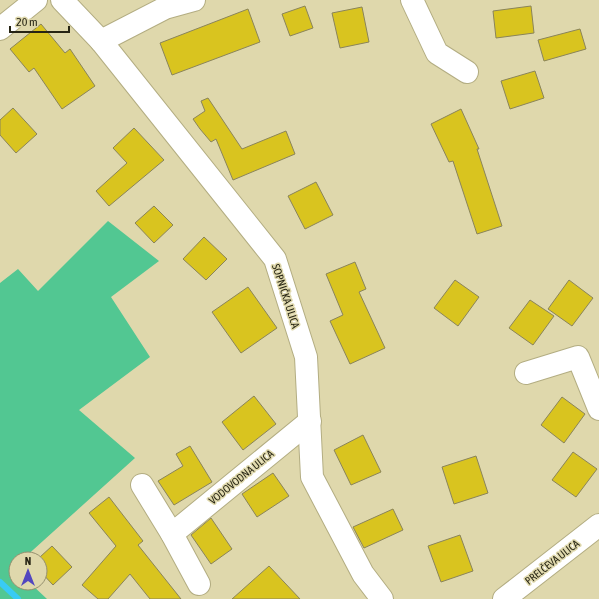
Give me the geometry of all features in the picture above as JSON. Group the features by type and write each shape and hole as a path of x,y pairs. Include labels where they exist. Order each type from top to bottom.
{"street":[{"path":"0,29 36,0"},
{"name":"SOPNIČKA ULICA","path":"62,0 101,41 274,259 306,357 312,477 363,574 382,599"},
{"path":"101,41 165,8 194,0"},
{"path":"412,0 438,53 467,72"},
{"path":"526,373 578,357 599,409"},
{"name":"VODOVODNA ULICA","path":"172,534 310,421"},
{"path":"142,485 172,534 199,584"},
{"name":"PRELČEVA ULICA","path":"504,599 599,525"}],"green space":[{"path":"108,221 159,261 111,297 150,357 79,410 135,458 32,551 8,551 8,591 38,591 47,599 0,599 0,283 18,269 38,291"}],"building":[{"path":"305,6 313,28 290,36 282,14"},
{"path":"531,6 534,33 496,38 493,11"},
{"path":"362,7 369,42 340,48 332,13"},
{"path":"248,9 260,42 172,75 160,43"},
{"path":"41,24 65,53 70,49 95,86 62,109 34,68 29,72 10,49"},
{"path":"580,29 586,49 544,61 538,40"},
{"path":"535,71 544,98 510,109 501,81"},
{"path":"208,98 242,149 286,131 295,154 233,180 216,139 211,142 193,119 205,111 201,101"},
{"path":"13,108 37,134 16,153 0,135 0,120"},
{"path":"461,109 479,149 477,149 502,226 477,234 453,161 449,162 431,124"},
{"path":"134,128 164,160 109,206 96,191 127,163 113,148"},
{"path":"316,182 333,215 305,229 288,196"},
{"path":"154,206 173,225 154,243 135,223"},
{"path":"204,237 227,259 206,280 183,259"},
{"path":"355,262 366,289 359,292 385,348 350,364 330,321 343,315 326,274"},
{"path":"455,280 479,297 458,326 434,308"},
{"path":"569,280 593,298 572,326 548,309"},
{"path":"248,287 277,328 241,353 212,312"},
{"path":"530,300 554,316 533,345 509,328"},
{"path":"254,396 276,424 243,450 222,422"},
{"path":"562,397 585,414 564,443 541,425"},
{"path":"363,435 381,472 351,485 334,450"},
{"path":"190,446 212,482 174,505 158,481 183,466 176,454"},
{"path":"573,452 597,469 576,497 552,480"},
{"path":"476,456 488,493 454,504 442,467"},
{"path":"273,473 289,496 257,517 242,494"},
{"path":"109,497 143,541 138,545 181,599 150,599 130,574 108,599 98,599 82,585 116,546 89,513"},
{"path":"393,509 403,530 364,548 353,527"},
{"path":"211,518 232,549 211,564 191,535"},
{"path":"460,535 473,571 441,582 428,546"},
{"path":"52,546 72,567 53,585 48,580 48,551 47,551"},
{"path":"269,566 300,599 232,599"}],"waterway":[{"path":"0,582 18,599"}]}
